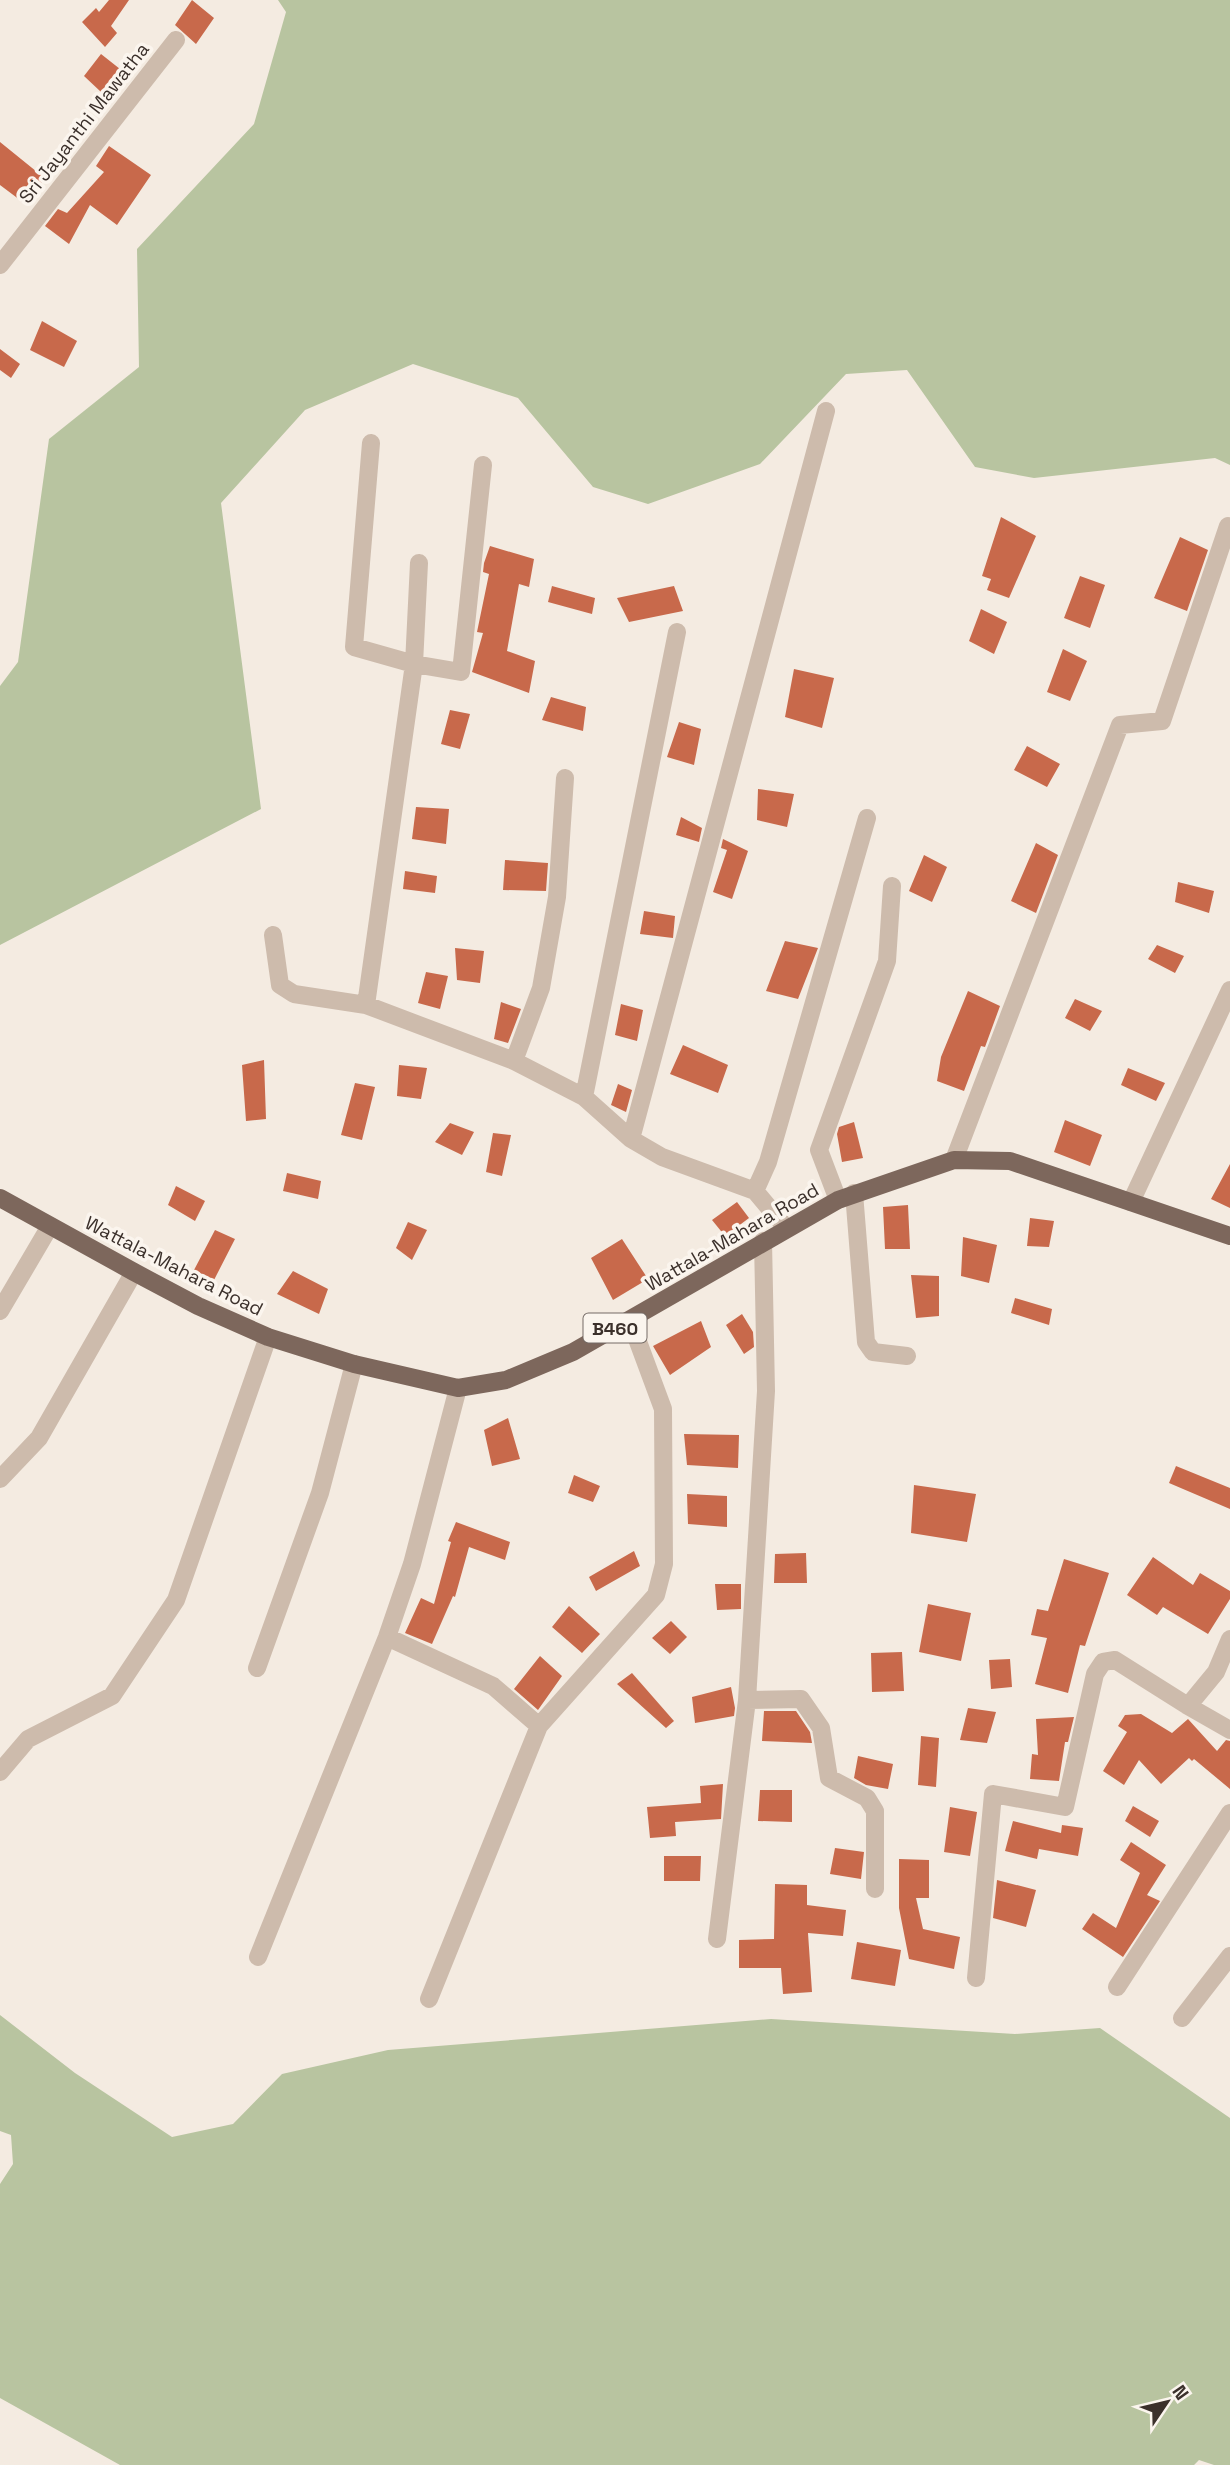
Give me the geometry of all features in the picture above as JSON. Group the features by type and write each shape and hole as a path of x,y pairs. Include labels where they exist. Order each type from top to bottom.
{"main road":[{"name":"Wattala-Mahara Road","path":"0,1198 198,1306 268,1337 354,1364 458,1388 506,1381 573,1352 763,1241 846,1196 954,1160 1010,1161 1230,1236"}],"street":[{"name":"Sri Jayanthi Mawatha","path":"0,264 176,40"},
{"path":"631,1139 826,411"},
{"path":"371,443 354,648 414,664 461,672 483,465"},
{"path":"954,1160 1120,725 1162,721 1228,526"},
{"path":"366,1005 414,664 419,563"},
{"path":"584,1097 677,632"},
{"path":"514,1061 541,988 557,897 565,778"},
{"path":"755,1191 768,1162 867,818"},
{"path":"892,886 887,961 819,1150 846,1196 866,1342 873,1352 907,1356"},
{"path":"273,935 279,985 294,994 366,1005 514,1061 584,1097 631,1139 662,1157 755,1191 786,1228"},
{"path":"1131,1202 1230,990"},
{"path":"0,1311 50,1226"},
{"path":"717,1939 747,1700 766,1391 763,1241"},
{"path":"0,1479 39,1438 134,1272"},
{"path":"429,1999 539,1726 656,1595 664,1564 663,1409 630,1320"},
{"path":"0,1772 28,1739 112,1696 176,1600 268,1337"},
{"path":"257,1668 320,1493 354,1364"},
{"path":"258,1957 387,1637 412,1564 458,1388"},
{"path":"387,1637 492,1686 539,1726"},
{"path":"1188,1706 1216,1672 1230,1639"},
{"path":"976,1978 993,1794 1065,1807 1095,1674 1103,1662 1115,1660 1230,1730"},
{"path":"747,1700 801,1699 821,1728 829,1778 867,1798 876,1811 875,1889"},
{"path":"1117,1987 1230,1813"},
{"path":"1182,2018 1230,1956"}],"green space":[{"path":"278,0 1230,0 1230,465 1215,458 1034,478 975,467 907,370 846,374 760,464 648,504 593,487 518,398 413,364 305,410 221,503 261,809 0,945 0,686 18,662 49,439 139,367 137,249 254,124 286,12"},
{"path":"0,2015 75,2073 172,2137 233,2124 282,2074 388,2050 771,2019 1015,2034 1100,2028 1230,2118 1230,2465 1214,2465 1199,2460 1194,2465 120,2465 0,2398 0,2184 13,2164 11,2135 0,2131"}],"building":[{"path":"109,0 129,0 111,26 117,33 105,47 82,22 96,8 99,12"},
{"path":"192,0 214,18 196,44 175,25"},
{"path":"101,54 120,69 101,92 84,76"},
{"path":"0,142 42,176 42,182 24,203 0,185"},
{"path":"109,146 151,175 117,225 90,205 69,244 45,226 58,209 67,213 104,172 96,166"},
{"path":"42,321 77,341 64,367 30,350"},
{"path":"0,349 20,364 11,378 0,370"},
{"path":"1001,517 1036,536 1009,598 987,590 991,579 982,576"},
{"path":"1180,537 1208,550 1187,611 1154,598"},
{"path":"490,546 534,559 529,587 519,584 507,651 535,661 529,693 472,672 483,633 477,632 489,574 483,572 484,563"},
{"path":"1080,576 1105,585 1090,628 1064,618"},
{"path":"552,586 595,598 592,614 548,602"},
{"path":"674,586 683,611 629,622 617,598"},
{"path":"981,609 1007,622 994,654 969,641"},
{"path":"1063,649 1087,661 1070,701 1047,692"},
{"path":"794,669 834,678 822,728 785,717"},
{"path":"551,697 586,707 583,731 542,720"},
{"path":"450,710 470,714 460,749 441,744"},
{"path":"679,722 701,729 694,765 667,757"},
{"path":"1027,746 1060,764 1047,787 1014,770"},
{"path":"758,789 794,794 787,827 757,820"},
{"path":"416,807 449,809 446,844 412,839"},
{"path":"681,817 702,828 699,842 676,835"},
{"path":"723,839 748,851 732,899 713,892 727,850 721,848"},
{"path":"1036,843 1058,855 1036,913 1011,901"},
{"path":"924,855 947,867 932,902 909,891"},
{"path":"505,860 548,863 546,891 503,890"},
{"path":"405,871 437,876 435,893 403,889"},
{"path":"1178,882 1214,891 1209,913 1175,902"},
{"path":"644,911 675,916 673,938 640,934"},
{"path":"785,941 818,948 798,999 766,991"},
{"path":"1157,945 1184,956 1175,973 1148,959"},
{"path":"455,948 484,951 480,983 457,980"},
{"path":"426,972 448,976 440,1009 418,1003"},
{"path":"968,991 1000,1006 985,1047 981,1046 964,1091 937,1081 941,1057"},
{"path":"1075,999 1102,1011 1090,1031 1065,1018"},
{"path":"501,1002 521,1009 508,1043 494,1039"},
{"path":"621,1004 643,1010 637,1041 615,1035"},
{"path":"683,1045 728,1065 718,1093 670,1074"},
{"path":"264,1060 266,1119 246,1121 242,1065"},
{"path":"399,1065 427,1068 421,1099 397,1096"},
{"path":"1128,1068 1165,1083 1156,1101 1121,1085"},
{"path":"355,1083 375,1087 362,1140 341,1135"},
{"path":"618,1084 632,1090 626,1112 611,1105"},
{"path":"1065,1120 1102,1135 1090,1166 1054,1152"},
{"path":"854,1122 863,1158 842,1162 837,1134 839,1127"},
{"path":"450,1123 474,1132 462,1155 435,1142"},
{"path":"493,1133 511,1135 502,1176 486,1172"},
{"path":"1230,1164 1230,1208 1211,1199"},
{"path":"287,1173 321,1181 318,1199 283,1191"},
{"path":"176,1186 205,1201 195,1221 168,1205"},
{"path":"737,1202 749,1218 725,1236 712,1220"},
{"path":"908,1205 910,1249 885,1249 883,1207"},
{"path":"1030,1218 1054,1221 1049,1247 1027,1246"},
{"path":"408,1222 427,1230 412,1260 396,1248"},
{"path":"215,1230 235,1239 214,1280 194,1270"},
{"path":"963,1237 997,1245 989,1283 961,1276"},
{"path":"622,1239 648,1279 613,1300 591,1258"},
{"path":"293,1271 328,1289 319,1314 277,1294"},
{"path":"911,1275 939,1276 939,1316 916,1318"},
{"path":"1015,1298 1052,1309 1049,1325 1011,1313"},
{"path":"742,1314 753,1332 754,1347 744,1354 726,1325"},
{"path":"701,1321 711,1347 670,1375 653,1346"},
{"path":"508,1418 520,1459 492,1466 484,1430"},
{"path":"684,1434 739,1435 738,1468 687,1465"},
{"path":"1176,1466 1230,1488 1230,1509 1169,1483"},
{"path":"574,1475 600,1486 593,1502 568,1493"},
{"path":"914,1485 976,1494 967,1542 911,1533"},
{"path":"687,1494 727,1496 727,1527 688,1524"},
{"path":"456,1522 510,1542 505,1560 469,1547 455,1597 453,1596 432,1644 405,1633 421,1598 434,1604 451,1542 448,1541"},
{"path":"634,1551 640,1566 596,1591 589,1577"},
{"path":"806,1553 807,1583 774,1583 775,1554"},
{"path":"1153,1557 1193,1585 1200,1573 1230,1591 1230,1599 1208,1634 1163,1607 1157,1615 1127,1595"},
{"path":"1064,1559 1109,1573 1085,1646 1080,1645 1068,1693 1035,1684 1047,1638 1031,1635 1037,1609 1048,1611"},
{"path":"715,1584 741,1584 741,1609 717,1610"},
{"path":"928,1604 971,1613 961,1661 919,1652"},
{"path":"569,1606 600,1634 582,1653 552,1627"},
{"path":"671,1621 687,1637 670,1654 652,1638"},
{"path":"902,1652 904,1691 872,1692 871,1653"},
{"path":"540,1656 562,1676 538,1710 514,1689"},
{"path":"1010,1659 1012,1687 991,1689 989,1660"},
{"path":"632,1673 674,1721 666,1728 617,1684"},
{"path":"731,1687 734,1716 695,1723 692,1697"},
{"path":"968,1708 996,1712 987,1743 960,1740"},
{"path":"764,1711 796,1711 810,1732 812,1743 762,1741"},
{"path":"1141,1714 1172,1733 1188,1719 1217,1751 1226,1740 1230,1741 1230,1789 1194,1759 1192,1761 1189,1758 1161,1784 1139,1760 1124,1785 1103,1771 1127,1732 1118,1726 1125,1715"},
{"path":"1074,1717 1068,1742 1065,1742 1059,1781 1030,1779 1032,1754 1038,1755 1036,1719"},
{"path":"921,1736 939,1738 936,1787 918,1785"},
{"path":"858,1756 893,1764 888,1789 866,1785 854,1778"},
{"path":"723,1784 721,1819 675,1822 676,1836 650,1838 647,1807 701,1803 700,1786"},
{"path":"760,1790 792,1790 792,1822 758,1821"},
{"path":"1133,1806 1159,1821 1150,1837 1125,1821"},
{"path":"950,1807 977,1812 970,1856 944,1852"},
{"path":"1013,1821 1061,1833 1062,1825 1083,1828 1078,1856 1039,1849 1037,1859 1005,1851"},
{"path":"1131,1842 1166,1865 1147,1895 1160,1901 1123,1957 1082,1929 1093,1913 1116,1928 1140,1873 1120,1860"},
{"path":"835,1848 864,1852 861,1879 830,1874"},
{"path":"664,1856 701,1856 700,1881 664,1881"},
{"path":"899,1859 929,1860 929,1898 916,1898 923,1929 960,1937 954,1969 909,1959 899,1908"},
{"path":"997,1880 1036,1890 1026,1927 993,1918"},
{"path":"775,1884 807,1885 807,1905 846,1910 843,1936 808,1933 812,1992 783,1994 781,1968 739,1968 739,1940 774,1939"},
{"path":"857,1942 901,1950 895,1986 851,1979"}]}
